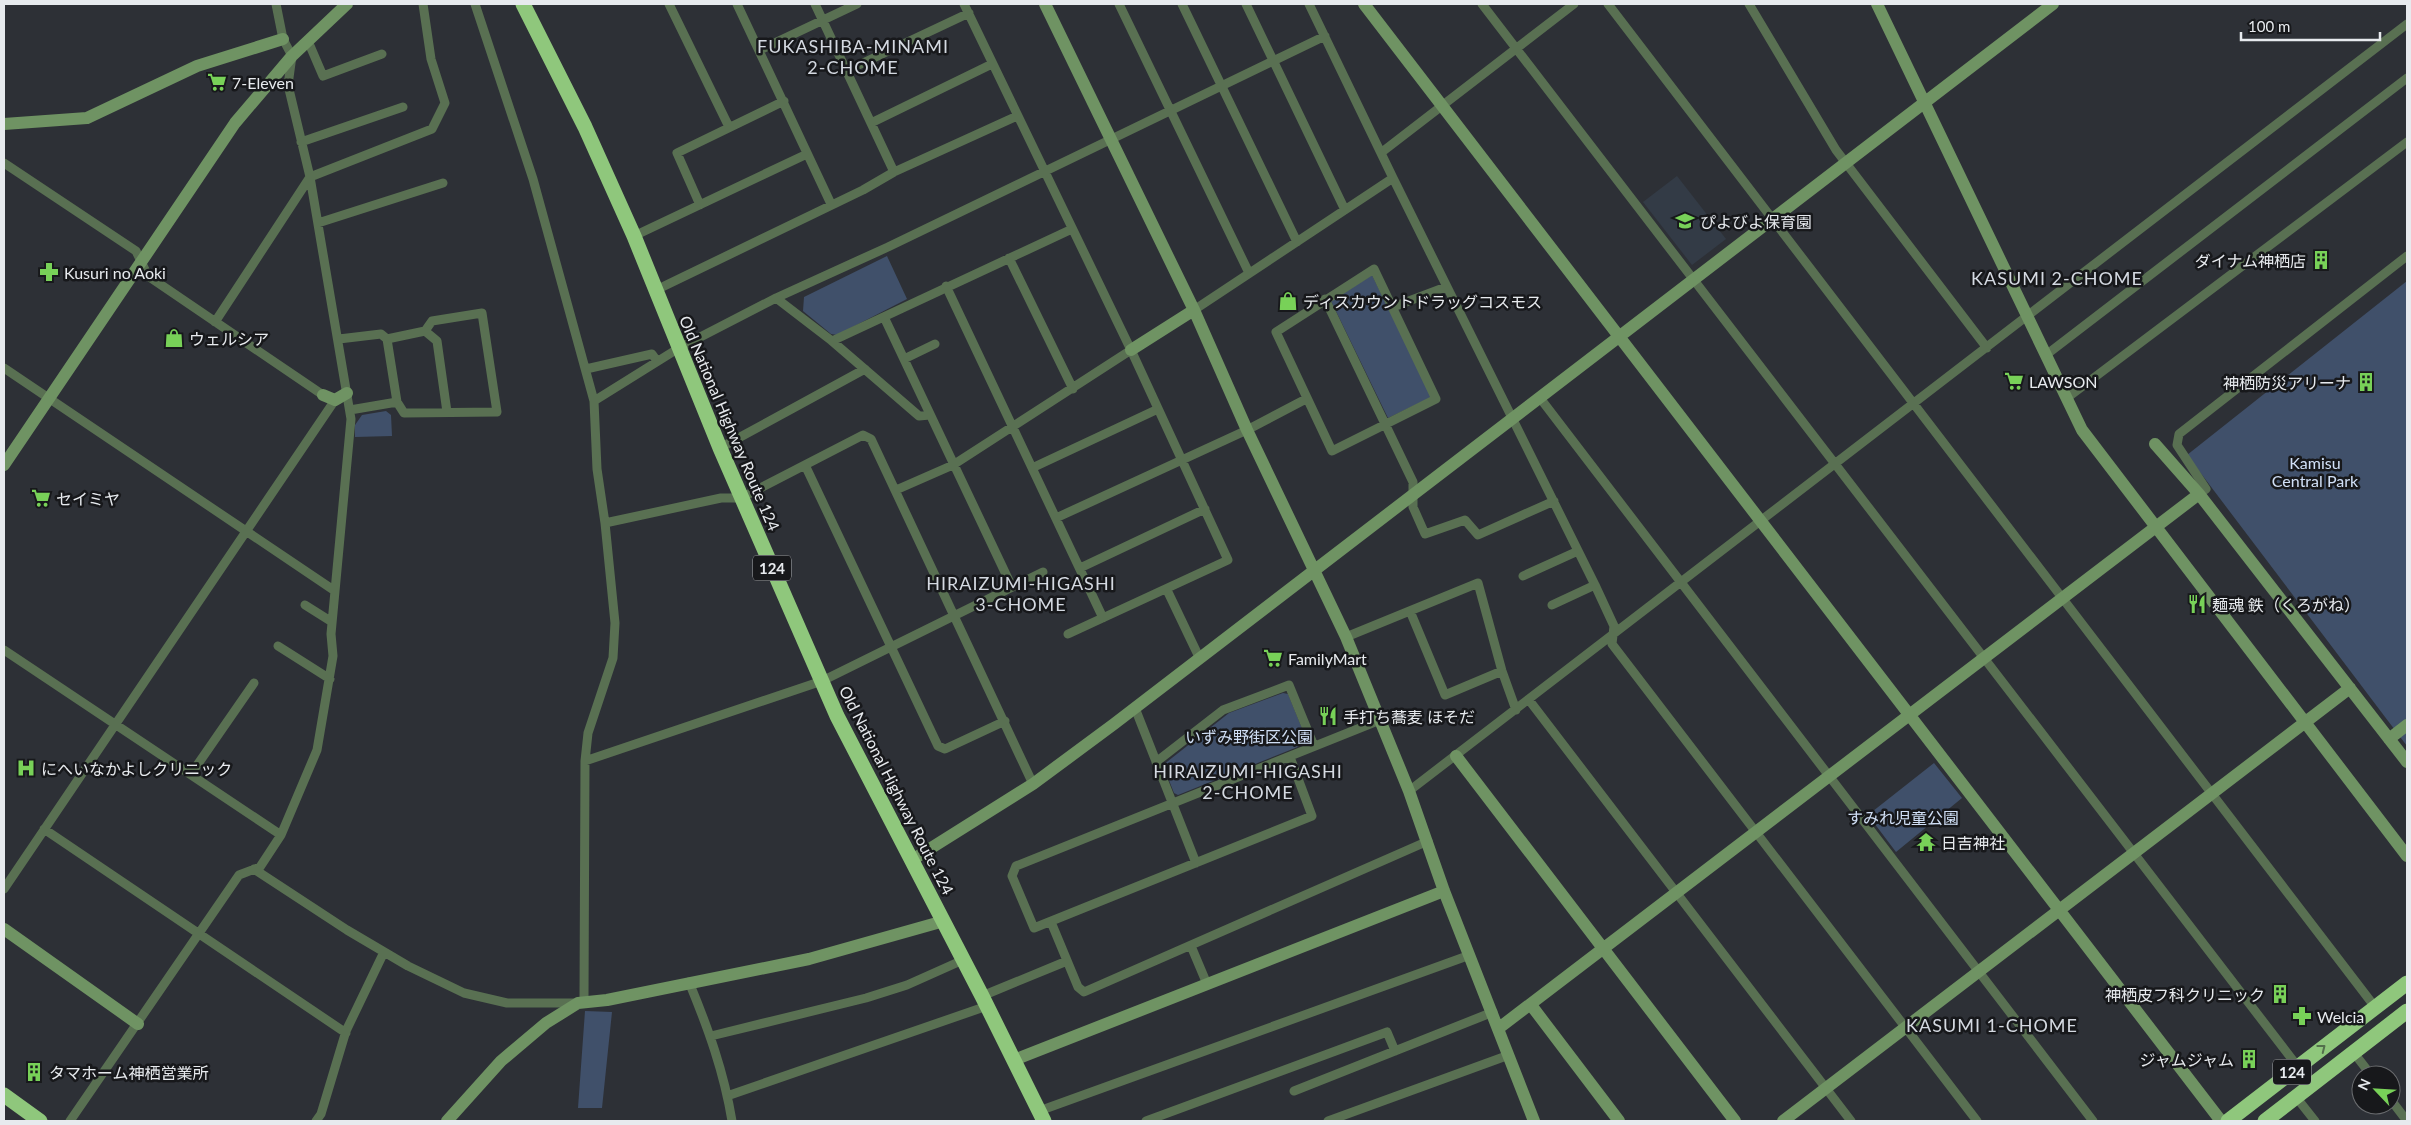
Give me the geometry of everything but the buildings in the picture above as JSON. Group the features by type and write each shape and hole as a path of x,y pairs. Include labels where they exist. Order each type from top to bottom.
{"highway":[{"name":"Old National Highway Route 124","path":"523,4 585,127 634,236 741,498 837,716 985,1001 1041,1116"},
{"name":"124","path":"2228,1121 2407,982"},
{"name":"124","path":"2265,1121 2407,1011"},
{"path":"4,1095 40,1121"}],"street":[{"path":"70,1121 240,875 260,867 281,835 317,750 334,656 332,622 351,418 350,410 341,397 339,339 310,177 288,85 292,56 284,39 276,4"},
{"path":"4,465 235,123 292,56 347,4"},
{"path":"215,322 310,177 432,129 445,103 432,59 423,4"},
{"path":"447,1121 501,1061 546,1024 584,998 585,762 588,733 613,658 615,623 605,523 597,469 594,402 533,179 475,4"},
{"path":"670,4 729,127"},
{"path":"738,4 831,204"},
{"path":"815,4 894,172"},
{"path":"760,50 857,4"},
{"path":"964,4 1131,350 1228,560 1068,634"},
{"path":"1045,4 1194,310 1247,430 1346,637 1409,791 1444,890 1534,1121"},
{"path":"1120,4 1249,273"},
{"path":"1182,4 1297,242"},
{"path":"1246,4 1345,210"},
{"path":"1309,4 1382,152 1392,178 1595,585 1614,626 1612,644 1977,1121"},
{"path":"1364,4 2221,1121"},
{"path":"1482,4 2298,1067"},
{"path":"1382,152 1574,4"},
{"path":"1608,4 2375,1007"},
{"path":"1748,4 1836,150 1987,348"},
{"path":"1877,4 2082,430 2407,856"},
{"path":"912,860 1033,784 2053,4"},
{"path":"846,71 969,13"},
{"path":"1409,791 1914,405 2407,24"},
{"path":"594,402 679,348 776,298 888,247 1171,112 1325,36"},
{"path":"4,124 87,118 197,66 284,39"},
{"path":"308,41 323,76 382,54"},
{"path":"870,123 992,64"},
{"path":"2046,355 2407,78"},
{"path":"700,205 677,153 784,101"},
{"path":"301,142 403,107"},
{"path":"656,290 863,190 894,172 1017,116"},
{"path":"2067,398 2407,142"},
{"path":"634,236 807,154"},
{"path":"4,163 136,251 148,276 323,395 341,397"},
{"path":"896,490 953,465 1194,310 1392,178"},
{"path":"318,223 443,183"},
{"path":"832,341 946,286 1072,229"},
{"path":"1499,1028 1756,834 1983,658 2206,489 2176,445 2179,434 2407,256"},
{"path":"1009,258 1073,389"},
{"path":"1374,269 1436,399 1385,426 1332,450 1306,399 1276,332 1324,299 1374,269"},
{"path":"946,286 1103,618"},
{"path":"1393,307 1446,287"},
{"path":"776,298 832,341 919,416 930,415"},
{"path":"1324,299 1413,482 1413,507 1425,534 1466,520 1478,535 1554,501"},
{"path":"339,339 381,334 387,340 397,402 404,413 497,412 482,313 432,321 425,331 387,340"},
{"path":"884,317 1012,587"},
{"path":"425,331 436,340 447,412"},
{"path":"904,359 935,344"},
{"path":"586,369 652,354 657,361"},
{"path":"4,368 335,592"},
{"path":"720,448 865,369"},
{"path":"4,889 245,532 341,397"},
{"path":"1540,398 2093,1121"},
{"path":"1056,518 1247,430 1306,399"},
{"path":"350,410 397,402"},
{"path":"1032,468 1158,409"},
{"path":"605,523 722,498 741,498 863,435 871,439 1033,784"},
{"path":"2155,444 2200,494 2407,762"},
{"path":"806,465 938,746 946,749 1005,721"},
{"path":"1080,568 1206,509"},
{"path":"1523,576 1578,551"},
{"path":"585,762 822,681 1043,572"},
{"path":"1346,637 1478,583 1502,671 1516,710"},
{"path":"1552,605 1595,585"},
{"path":"1166,590 1199,657"},
{"path":"305,605 332,622"},
{"path":"1410,611 1445,695 1502,671"},
{"path":"278,646 330,679"},
{"path":"4,650 281,835"},
{"path":"191,774 254,683"},
{"path":"1156,762 1223,710 1290,685 1314,746"},
{"path":"1782,1121 2304,721 2350,688"},
{"path":"1529,700 1851,1121"},
{"path":"1134,708 1196,863"},
{"path":"1290,757 1312,816 1034,928 1012,876 1016,866 1380,720"},
{"path":"2389,739 2407,725"},
{"path":"1456,756 1735,1121"},
{"path":"44,829 346,1033"},
{"path":"1051,922 1078,987 1084,992 1428,841"},
{"path":"254,869 384,952 464,993 490,1000 507,1002 578,1003 607,1000 809,959 944,921"},
{"path":"1014,1060 1444,890"},
{"path":"4,929 138,1024"},
{"path":"1191,946 1207,984"},
{"path":"316,1121 321,1114 346,1033 384,952"},
{"path":"1041,1116 1470,956"},
{"path":"711,1036 866,998 907,985 964,960"},
{"path":"727,1096 985,1001 1067,961"},
{"path":"689,982 711,1036 732,1121"},
{"path":"1531,1005 1619,1121"},
{"path":"1294,1092 1493,1012"},
{"path":"1146,1121 1388,1032 1395,1051"},
{"path":"2354,1053 2363,1065"},
{"path":"1328,1121 1509,1055"},
{"path":"2296,1097 2314,1121"}],"shaded area":[{"name":"ぴよびよ保育園","path":"1677,176 1726,239 1692,265 1643,202"}],"green space":[{"path":"887,256 907,299 837,335 831,334 803,311 804,297"},
{"path":"1372,275 1432,397 1388,418 1331,301"},
{"name":"Kamisu Central Park","path":"2407,281 2407,746 2187,455"},
{"path":"386,411 391,415 392,436 355,437 355,425 362,415"},
{"name":"いずみ野街区公園","path":"1283,693 1288,694 1306,738 1300,746 1178,795 1174,793 1163,765 1229,713"},
{"name":"すみれ児童公園","path":"1934,763 1962,798 1896,852 1868,815"},
{"path":"585,1011 612,1012 602,1108 578,1108"}],"place":[{"name":"7-Eleven","path":"217,82"},
{"name":"ぴよびよ保育園","path":"1685,221"},
{"name":"ダイナム神栖店","path":"2321,260"},
{"name":"Kusuri no Aoki","path":"49,272"},
{"name":"ディスカウントドラッグコスモス","path":"1288,301"},
{"name":"ウェルシア","path":"174,338"},
{"name":"LAWSON","path":"2014,381"},
{"name":"神栖防災アリーナ","path":"2366,382"},
{"name":"セイミヤ","path":"41,498"},
{"name":"麺魂 鉄（くろがね）","path":"2197,604"},
{"name":"FamilyMart","path":"1273,658"},
{"name":"手打ち蕎麦 ほそだ","path":"1328,716"},
{"name":"にへいなかよしクリニック","path":"26,768"},
{"name":"日吉神社","path":"1926,842"},
{"name":"神栖皮フ科クリニック","path":"2280,994"},
{"name":"Welcia","path":"2302,1016"},
{"name":"ジャムジャム","path":"2249,1059"},
{"name":"タマホーム神栖営業所","path":"34,1072"}],"district":[{"name":"FUKASHIBA-MINAMI 2-CHOME","path":"853,56"},
{"name":"KASUMI 2-CHOME","path":"2057,278"},
{"name":"HIRAIZUMI-HIGASHI 3-CHOME","path":"1021,593"},
{"name":"HIRAIZUMI-HIGASHI 2-CHOME","path":"1248,781"},
{"name":"KASUMI 1-CHOME","path":"1992,1025"}]}
